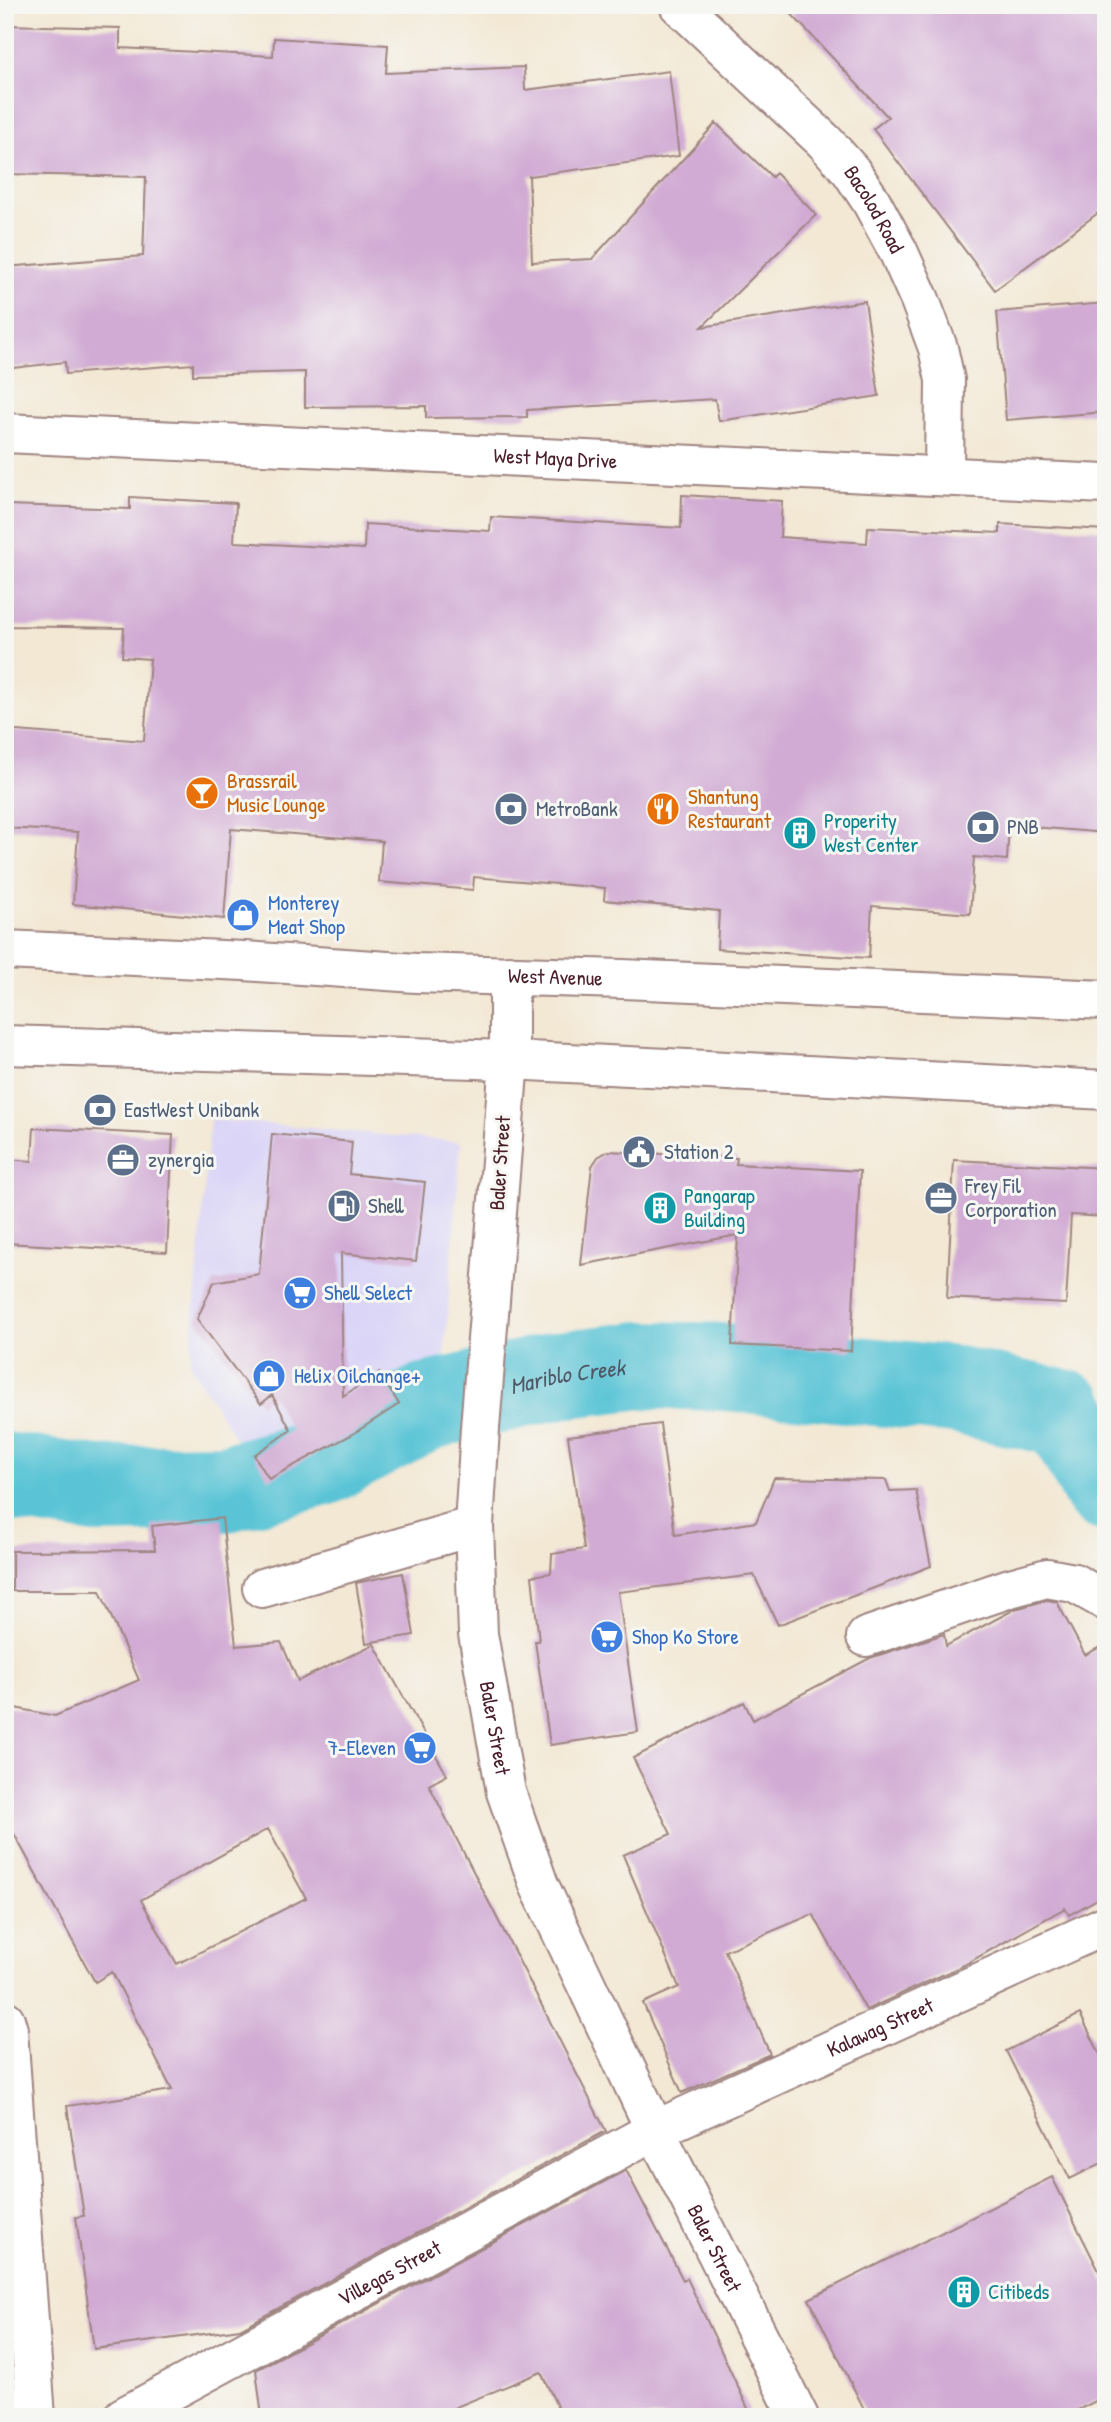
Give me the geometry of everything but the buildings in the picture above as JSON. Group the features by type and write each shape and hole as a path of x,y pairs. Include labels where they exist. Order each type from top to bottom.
{"street":[{"name":"Bacolod Road","path":"679,5 824,141 851,171 871,201 899,253 938,348 945,380 944,476"},
{"name":"West Maya Drive","path":"5,432 1106,484"},
{"name":"West Avenue","path":"5,950 244,961 416,973 1106,1000"},
{"name":"Baler Street","path":"509,975 509,1060 474,1526 478,1634 506,1792 539,1885 655,2130 799,2417"},
{"path":"5,1045 509,1060 1106,1090"},
{"path":"262,1588 474,1526"},
{"path":"866,1637 1047,1578 1074,1583 1100,1597"},
{"name":"Kalawag Street","path":"655,2130 1106,1925"},
{"path":"5,2020 8,2030 36,2417"},
{"name":"Villegas Street","path":"123,2417 655,2130"}],"shaded area":[{"path":"210,1119 461,1142 442,1385 333,1449 255,1470 190,1365"}],"waterway":[{"name":"Mariblo Creek","path":"5,1476 96,1490 226,1488 323,1462 426,1407 559,1375 642,1365 726,1367 956,1390 1065,1414 1106,1487"}],"place":[{"name":"Brassrail Music Lounge","path":"202,793"},
{"name":"MetroBank","path":"511,809"},
{"name":"Shantung Restaurant","path":"663,809"},
{"name":"PNB","path":"983,827"},
{"name":"Properity West Center","path":"800,833"},
{"name":"Monterey Meat Shop","path":"243,915"},
{"name":"EastWest Unibank","path":"100,1110"},
{"name":"Station 2","path":"639,1152"},
{"name":"zynergia","path":"123,1160"},
{"name":"Frey Fil Corporation","path":"941,1198"},
{"name":"Shell","path":"344,1206"},
{"name":"Pangarap Building","path":"660,1208"},
{"name":"Shell Select","path":"300,1293"},
{"name":"Helix Oilchange+","path":"269,1376"},
{"name":"Shop Ko Store","path":"607,1637"},
{"name":"7-Eleven","path":"420,1748"},
{"name":"Citibeds","path":"964,2292"}]}
